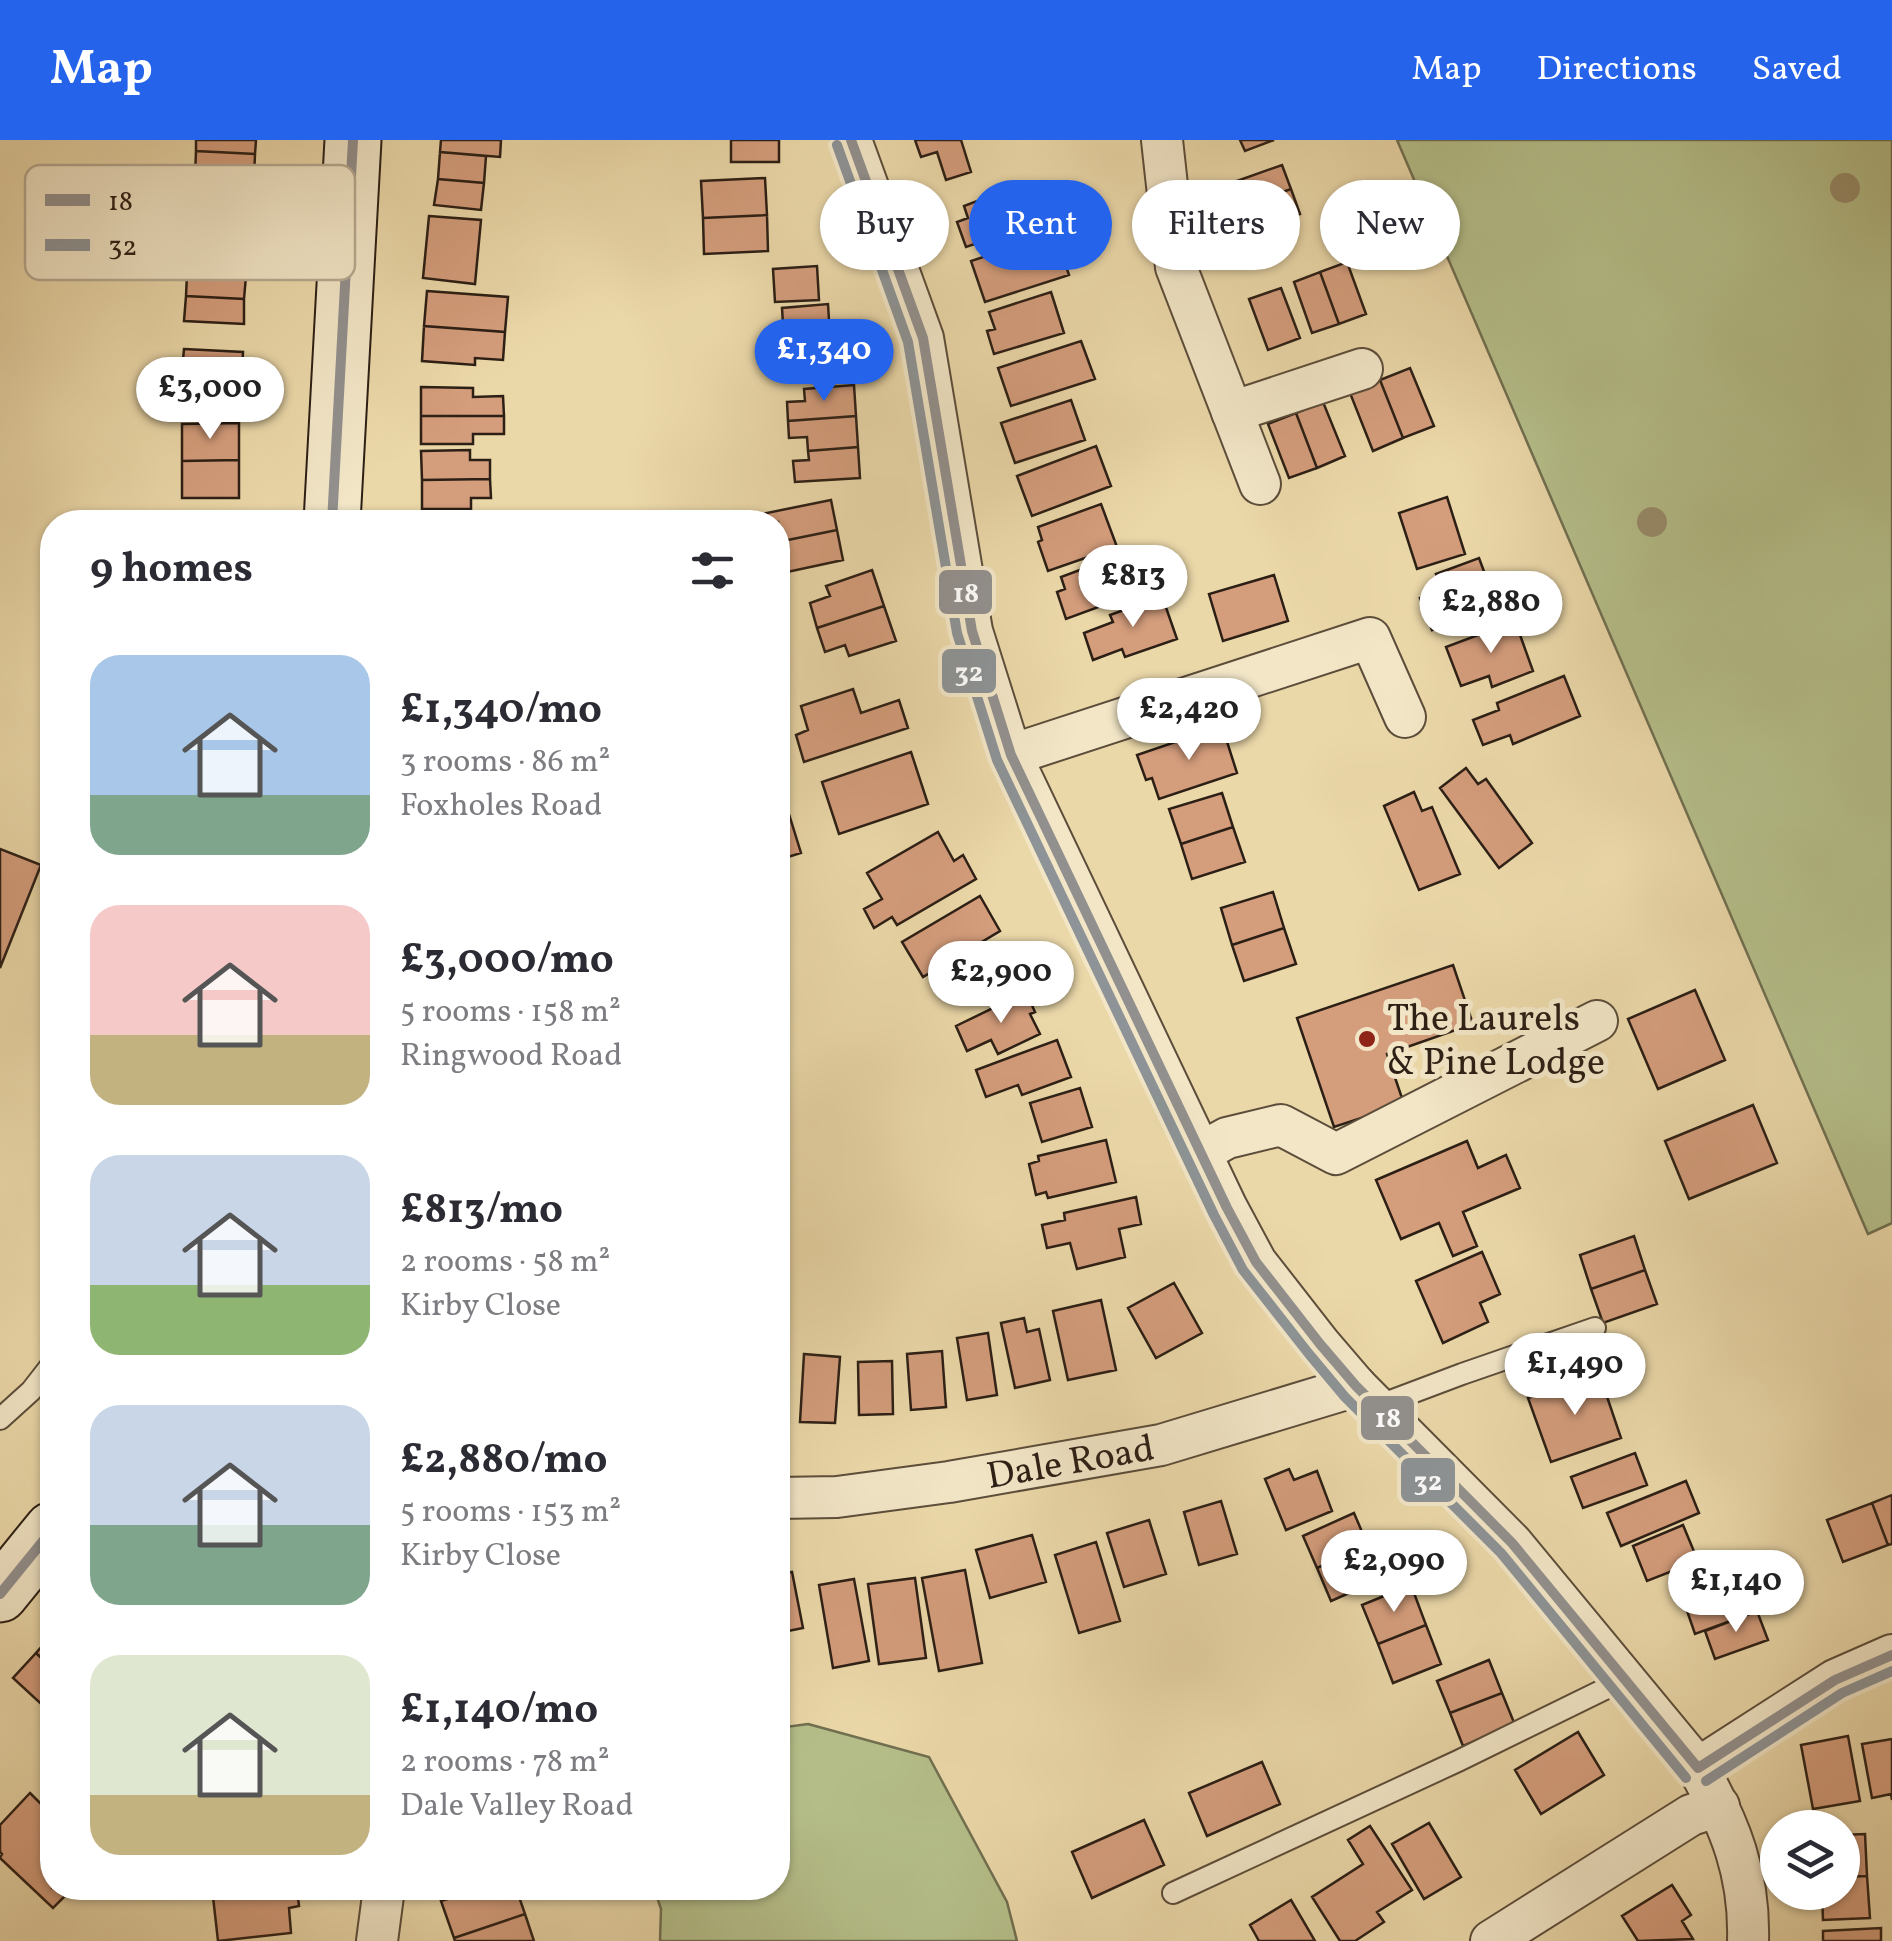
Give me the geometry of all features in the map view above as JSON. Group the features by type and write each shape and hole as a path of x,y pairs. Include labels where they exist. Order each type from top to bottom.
{"main road":[{"path":"352,165 353,140"},
{"path":"333,510 345,280"},
{"path":"0,1594 40,1545"}],"street":[{"path":"851,140 923,338 972,631 1012,755 1200,1153 1256,1262 1320,1344 1512,1544 1698,1768 1719,1806 1740,1861 1748,1941"},
{"path":"1162,140 1176,267 1260,484"},
{"path":"1232,412 1362,369"},
{"path":"1012,755 1370,638 1405,717"},
{"path":"1200,1153 1227,1138 1281,1125 1336,1154 1597,1021"},
{"name":"Dale Road","path":"790,1498 836,1497 911,1487 1160,1445 1367,1396"},
{"path":"1698,1768 1835,1680 1892,1654"},
{"path":"1491,1941 1691,1815 1719,1806"},
{"path":"377,1941 382,1900"}],"lane":[{"path":"1367,1396 1462,1374 1595,1328"},
{"path":"0,1419 40,1380"},
{"path":"1173,1893 1475,1753 1610,1688 1624,1676"}],"green space":[{"path":"1397,140 1892,140 1892,1223 1868,1234 1453,270 1460,270 1460,180 1414,180"},
{"path":"808,1724 929,1757 1007,1902 1017,1941 660,1941 658,1900 790,1900 790,1726"}],"building":[{"path":"196,140 256,140 255,154 196,151"},
{"path":"441,140 501,140 500,157 440,152"},
{"path":"731,140 779,140 779,162 731,162"},
{"path":"915,140 961,140 971,172 946,180 937,152 921,157"},
{"path":"1240,140 1274,140 1245,151"},
{"path":"196,151 255,154 255,165 195,165"},
{"path":"440,152 486,156 484,183 438,179"},
{"path":"1282,165 1288,180 1240,180"},
{"path":"765,178 767,215 703,218 701,181"},
{"path":"438,179 484,183 481,210 434,205"},
{"path":"969,204 966,247 957,222 968,218 964,206"},
{"path":"767,215 768,251 704,254 703,218"},
{"path":"429,216 481,220 475,284 423,278"},
{"path":"817,266 819,300 775,302 773,269"},
{"path":"974,270 1067,270 1069,275 985,302"},
{"path":"1350,270 1366,314 1339,324 1320,272"},
{"path":"1320,272 1339,324 1312,333 1294,282"},
{"path":"187,280 246,280 244,299 186,296"},
{"path":"1281,288 1300,338 1268,350 1249,299"},
{"path":"427,291 508,297 505,332 424,326"},
{"path":"1051,292 1064,333 994,354 987,331 995,329 989,312"},
{"path":"186,296 244,299 244,324 184,321"},
{"path":"828,304 830,337 784,340 782,308"},
{"path":"424,326 505,332 503,360 475,358 475,365 422,361"},
{"path":"841,341 842,375 780,378 779,364 770,365 769,345"},
{"path":"1081,341 1095,379 1011,406 998,368"},
{"path":"184,349 243,352 242,374 182,371"},
{"path":"1410,368 1434,426 1403,438 1380,380"},
{"path":"182,371 242,374 240,399 182,396"},
{"path":"1380,380 1403,438 1373,451 1350,393"},
{"path":"854,385 856,416 788,421 787,402 805,401 804,389"},
{"path":"421,387 473,388 473,397 503,396 504,416 421,416"},
{"path":"1071,400 1085,440 1015,463 1001,423"},
{"path":"1323,402 1345,456 1317,468 1296,413"},
{"path":"1296,413 1317,468 1289,478 1268,424"},
{"path":"421,416 504,416 504,434 473,434 473,444 421,444"},
{"path":"856,416 858,447 808,451 807,437 789,438 788,421"},
{"path":"239,423 239,460 182,461 182,424"},
{"path":"1096,446 1111,486 1032,516 1017,476"},
{"path":"858,447 860,478 795,482 793,461 809,460 808,451"},
{"path":"470,450 470,460 490,460 490,479 422,480 421,451"},
{"path":"239,460 239,498 182,498 182,461"},
{"path":"490,479 491,498 471,498 471,509 422,509 422,480"},
{"path":"1447,497 1465,554 1417,569 1399,513"},
{"path":"831,500 837,530 790,540 790,510 782,510"},
{"path":"1101,504 1117,547 1048,571 1038,542 1042,540 1038,527"},
{"path":"837,530 843,560 790,571 790,540"},
{"path":"1117,556 1131,595 1066,619 1057,592 1065,589 1061,577"},
{"path":"1479,558 1499,612 1456,628 1454,621 1432,630 1420,598 1443,590 1436,574"},
{"path":"872,570 884,606 817,628 810,603 830,596 826,586"},
{"path":"1274,575 1288,621 1223,641 1209,594"},
{"path":"1162,596 1177,639 1125,657 1122,649 1093,660 1084,633 1113,622 1110,615"},
{"path":"884,606 896,641 849,656 845,645 825,652 817,628"},
{"path":"1515,621 1533,671 1492,687 1489,676 1461,686 1446,647"},
{"path":"1564,676 1580,716 1513,744 1510,735 1483,745 1473,720 1499,710 1497,703"},
{"path":"853,689 861,713 899,700 908,728 804,762 796,735 808,730 801,706"},
{"path":"1222,726 1237,773 1159,799 1152,778 1146,780 1137,755"},
{"path":"911,752 928,804 839,834 822,782"},
{"path":"1466,768 1478,784 1486,779 1532,843 1499,868 1440,788"},
{"path":"1414,792 1422,811 1432,807 1460,874 1419,890 1384,806"},
{"path":"1222,793 1233,827 1181,844 1169,809"},
{"path":"790,817 801,853 790,856"},
{"path":"1233,827 1245,862 1192,879 1181,844"},
{"path":"938,832 954,861 963,855 976,879 897,925 892,917 874,928 864,909 882,899 867,873"},
{"path":"0,849 40,868 0,968"},
{"path":"1273,892 1284,928 1232,945 1221,908"},
{"path":"980,896 1000,931 923,977 902,942"},
{"path":"1284,928 1296,964 1244,981 1232,945"},
{"path":"1008,943 1024,977 978,999 961,966"},
{"name":"The Laurels & Pine Lodge","path":"1453,965 1473,1024 1387,1054 1404,1104 1334,1127 1297,1018"},
{"path":"1695,990 1725,1060 1658,1089 1628,1019"},
{"path":"1026,992 1035,1012 1030,1014 1040,1034 998,1054 991,1040 967,1051 956,1026"},
{"path":"1057,1040 1071,1077 1022,1095 1018,1085 986,1097 976,1070"},
{"path":"1080,1088 1092,1127 1042,1142 1030,1103"},
{"path":"1753,1105 1777,1163 1689,1199 1665,1141"},
{"path":"1106,1140 1116,1182 1048,1198 1046,1192 1036,1195 1029,1164 1039,1161 1038,1156"},
{"path":"1467,1141 1478,1168 1506,1155 1520,1188 1463,1212 1477,1246 1453,1256 1439,1223 1401,1239 1376,1180"},
{"path":"1136,1197 1141,1224 1119,1229 1125,1257 1077,1269 1070,1243 1047,1248 1042,1225 1065,1220 1064,1213"},
{"path":"1634,1236 1645,1270 1591,1289 1580,1255"},
{"path":"1482,1252 1500,1294 1480,1303 1488,1322 1443,1343 1416,1281"},
{"path":"1645,1270 1657,1304 1603,1323 1591,1289"},
{"path":"1174,1283 1202,1333 1156,1358 1128,1308"},
{"path":"1101,1300 1116,1370 1068,1380 1053,1311"},
{"path":"1024,1318 1027,1332 1039,1329 1050,1380 1015,1388 1001,1323"},
{"path":"988,1333 997,1395 967,1400 957,1338"},
{"path":"942,1351 946,1407 911,1410 907,1354"},
{"path":"804,1354 840,1357 835,1423 800,1422"},
{"path":"892,1361 893,1414 859,1415 858,1362"},
{"path":"1599,1373 1621,1438 1551,1462 1528,1398"},
{"path":"1635,1453 1647,1485 1583,1508 1571,1477"},
{"path":"1289,1469 1294,1480 1317,1471 1332,1511 1286,1530 1265,1479"},
{"path":"1686,1481 1699,1513 1621,1546 1607,1513"},
{"path":"1892,1495 1892,1544 1888,1545 1872,1503"},
{"path":"1221,1501 1237,1554 1199,1565 1184,1512"},
{"path":"1872,1503 1888,1545 1843,1562 1827,1520"},
{"path":"1354,1513 1368,1546 1317,1568 1303,1536"},
{"path":"1149,1520 1166,1574 1124,1587 1107,1533"},
{"path":"1683,1525 1698,1561 1647,1581 1633,1546"},
{"path":"1032,1535 1046,1582 990,1598 976,1550"},
{"path":"1096,1542 1120,1621 1079,1633 1055,1555"},
{"path":"1368,1546 1383,1578 1331,1601 1317,1568"},
{"path":"1722,1558 1733,1587 1685,1605 1674,1576"},
{"path":"965,1570 982,1663 939,1671 922,1578"},
{"path":"790,1572 803,1628 790,1631"},
{"path":"915,1578 926,1658 879,1664 868,1584"},
{"path":"854,1579 869,1661 833,1668 819,1585"},
{"path":"1411,1585 1426,1625 1378,1644 1362,1605"},
{"path":"1733,1587 1744,1616 1695,1634 1685,1605"},
{"path":"1757,1611 1768,1640 1715,1659 1705,1631"},
{"path":"1426,1625 1441,1664 1393,1683 1378,1644"},
{"path":"36,1653 40,1657 40,1703 13,1678"},
{"path":"1489,1660 1502,1693 1450,1713 1437,1681"},
{"path":"1502,1693 1515,1725 1463,1746 1450,1713"},
{"path":"1578,1732 1604,1775 1541,1814 1515,1770"},
{"path":"1848,1736 1860,1801 1813,1809 1801,1745"},
{"path":"1892,1739 1892,1800 1891,1794 1872,1798 1862,1744"},
{"path":"1262,1762 1280,1804 1207,1836 1189,1793"},
{"path":"30,1793 40,1803 40,1896 0,1858 0,1825"},
{"path":"1144,1820 1164,1865 1092,1898 1072,1852"},
{"path":"1429,1823 1461,1877 1424,1899 1392,1844"},
{"path":"1370,1826 1412,1890 1377,1912 1384,1922 1355,1941 1340,1941 1312,1897 1363,1864 1348,1840"},
{"path":"1860,1834 1865,1834 1867,1876 1860,1876"},
{"path":"1860,1876 1867,1876 1870,1918 1823,1920 1823,1910 1860,1910"},
{"path":"1672,1885 1691,1915 1682,1921 1693,1939 1638,1941 1622,1916"},
{"path":"45,1900 61,1900 53,1908"},
{"path":"213,1900 298,1900 299,1906 289,1908 291,1933 218,1941"},
{"path":"520,1900 525,1914 454,1938 441,1901"},
{"path":"1291,1900 1315,1941 1259,1941 1250,1925"},
{"path":"525,1914 534,1941 455,1941 454,1938"},
{"path":"1881,1928 1881,1941 1823,1941 1823,1931"}],"transit line":[{"name":"18","path":"352,165 353,140"},
{"name":"18","path":"851,140 923,338 972,631 1011,755 1227,1208 1256,1262 1320,1344 1356,1386 1512,1543 1698,1768"},
{"name":"32","path":"837,145 908,342 957,633 997,760 1214,1215 1243,1270 1345,1397 1501,1553 1686,1778"},
{"name":"18","path":"333,510 345,280"},
{"name":"18","path":"0,1594 40,1545"},
{"name":"18","path":"1698,1768 1835,1680 1892,1655"},
{"name":"32","path":"1706,1781 1842,1693 1892,1671"}],"place":[{"name":"The Laurels & Pine Lodge","path":"1367,1039"}]}
